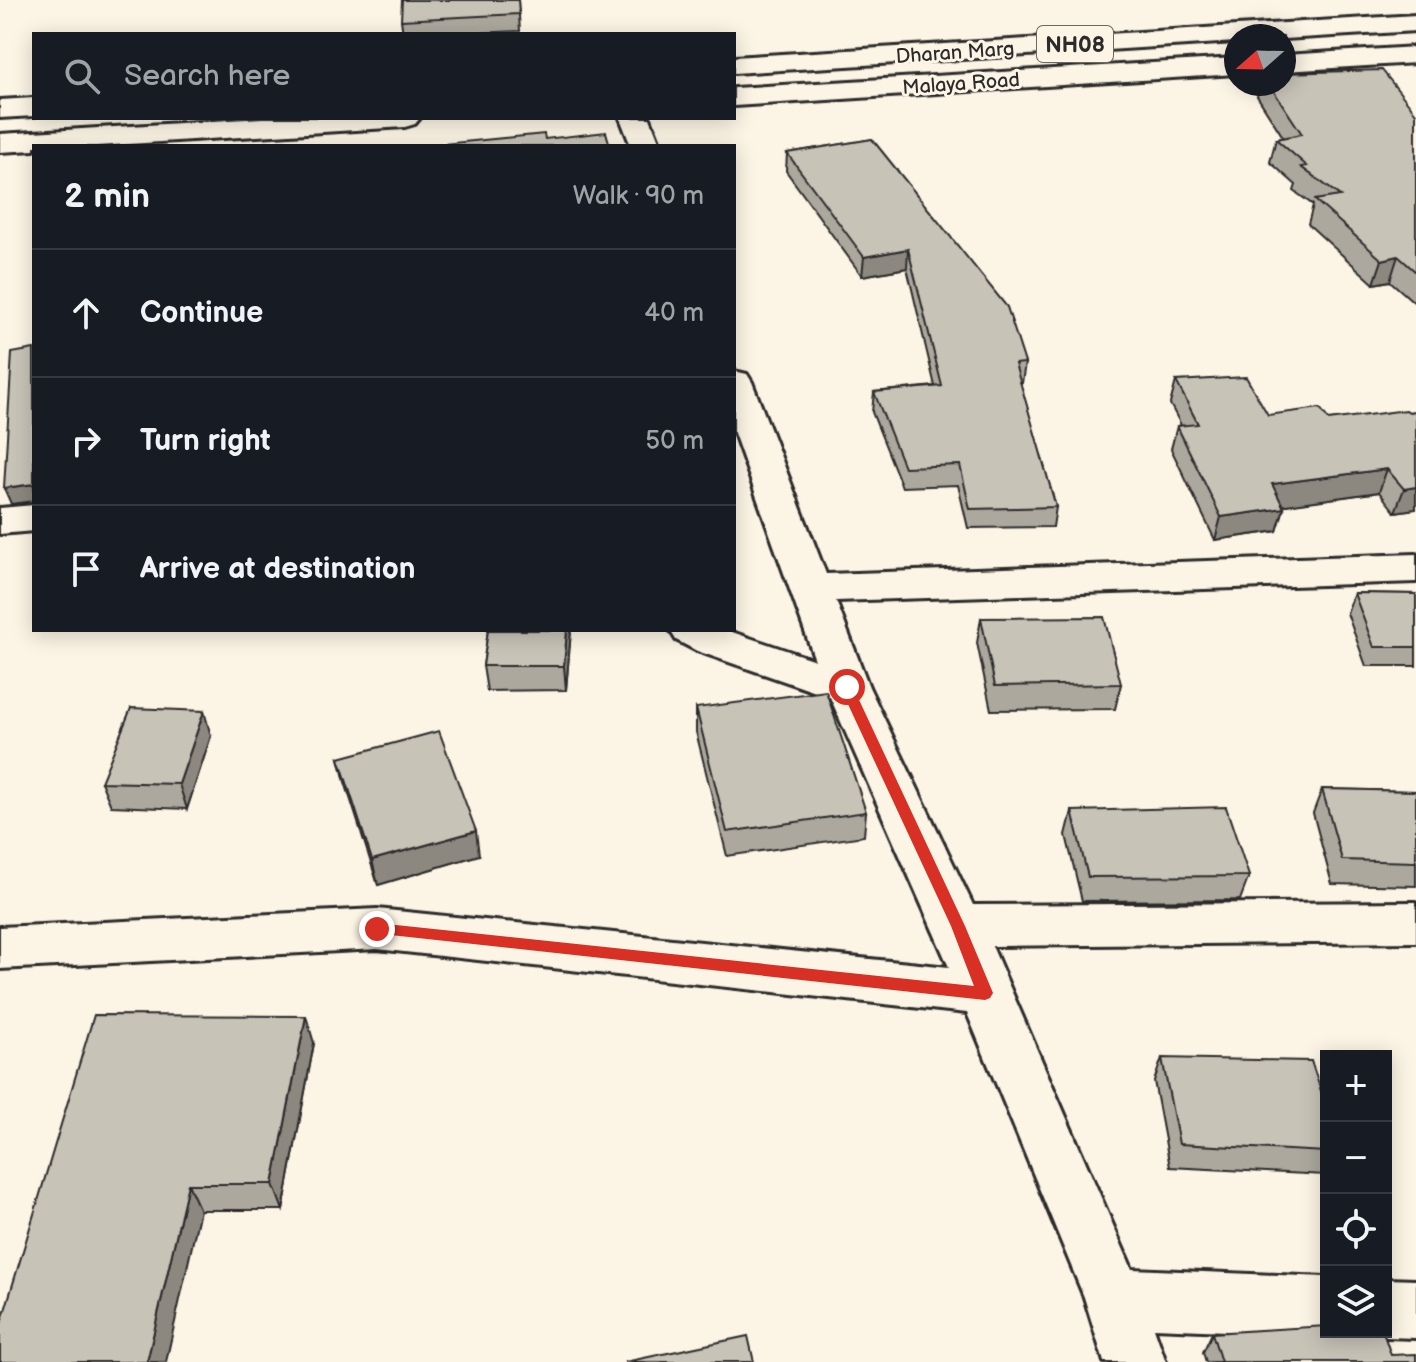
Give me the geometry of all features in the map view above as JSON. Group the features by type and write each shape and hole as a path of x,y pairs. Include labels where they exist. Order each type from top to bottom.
{"street":[{"name":"Dharan Marg","path":"736,65 1416,23"},
{"path":"1296,62 1416,55"},
{"name":"Malaya Road","path":"736,97 1224,67"},
{"path":"0,109 32,107"},
{"path":"0,143 373,120"},
{"path":"636,120 645,144"},
{"path":"736,387 847,687 958,926 1114,1297 1135,1362"},
{"path":"0,521 32,518"},
{"path":"809,588 1416,568"},
{"path":"695,632 712,641 847,687"},
{"path":"958,926 1416,922"},
{"path":"0,948 377,929 985,993"},
{"path":"1114,1297 1320,1306"},
{"path":"1392,1308 1416,1309"}],"building":[{"path":"402,0 518,0 519,14 401,20"},
{"path":"1382,70 1416,113 1416,272 1398,256 1382,260 1315,200 1340,196 1301,167 1307,166 1276,139 1302,134 1277,96 1296,96 1296,73"},
{"path":"606,132 609,144 443,144 544,134 545,139"},
{"path":"872,139 1007,307 1025,363 1015,364 1056,507 970,509 960,465 904,467 874,392 942,386 908,249 864,257 787,153"},
{"path":"32,349 32,484 4,488 12,353"},
{"path":"1246,377 1268,415 1320,408 1329,420 1416,411 1416,487 1404,489 1387,469 1272,484 1284,508 1221,517 1177,426 1198,424 1176,381"},
{"path":"1354,593 1416,594 1416,647 1374,647"},
{"path":"1104,617 1121,684 995,686 981,618"},
{"path":"488,632 567,632 564,666 483,666"},
{"path":"826,691 866,812 727,832 696,708"},
{"path":"131,708 204,711 179,784 101,782"},
{"path":"439,731 476,831 372,860 339,758"},
{"path":"1322,789 1416,791 1416,862 1342,860"},
{"path":"1226,807 1249,876 1088,877 1072,811"},
{"path":"94,1015 306,1016 273,1184 188,1184 147,1362 0,1362 0,1327"},
{"path":"1162,1058 1311,1061 1320,1088 1320,1152 1179,1144"},
{"path":"1320,1326 1320,1338 1385,1338 1391,1355 1416,1354 1416,1362 1221,1362 1212,1333"},
{"path":"748,1336 754,1362 625,1362"}],"route":[{"path":"377,929 985,993 958,926 847,687"}]}
